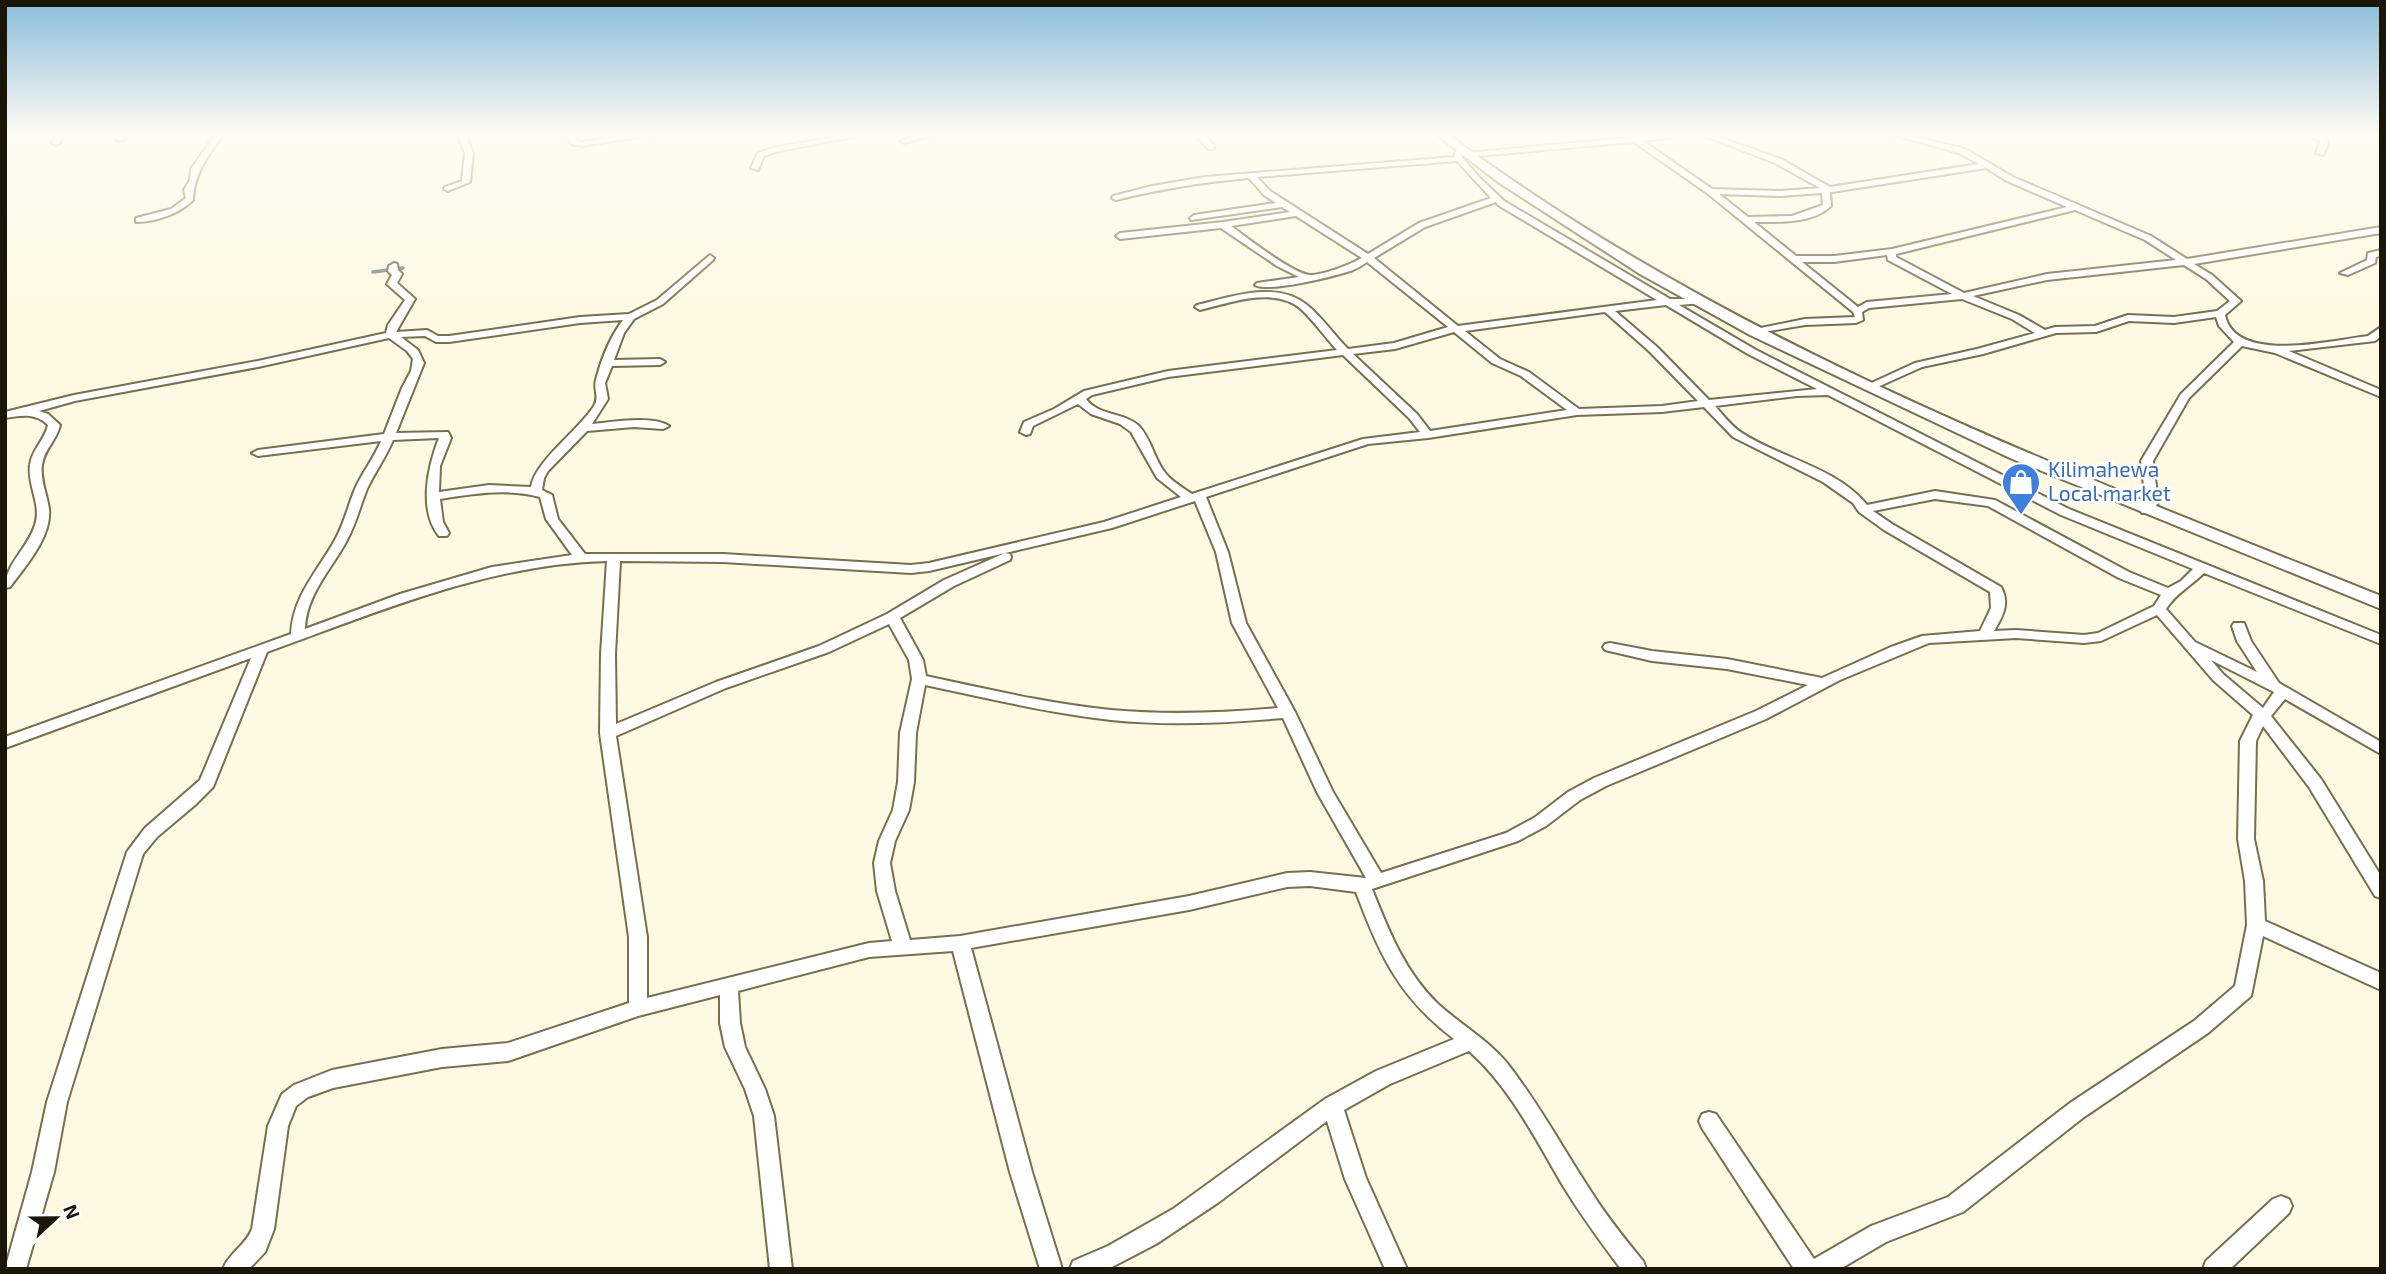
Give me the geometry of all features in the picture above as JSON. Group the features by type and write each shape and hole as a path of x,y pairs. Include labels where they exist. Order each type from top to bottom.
{"main road":[{"path":"1524,194 1644,271 1755,332 2016,455 2381,603"}],"street":[{"path":"139,220 166,214 187,202 189,194"},
{"path":"1116,198 1130,194"},
{"path":"1269,194 1368,258 1459,329 1496,362 1525,374 1577,412"},
{"path":"1493,194 1752,352 2065,512 2381,640"},
{"path":"1714,194 1857,311 1860,318 1805,322 1755,332"},
{"path":"1746,194 1800,194"},
{"path":"1747,220 1793,219 1823,209 1827,206 1827,194"},
{"path":"1871,387 1919,365 2055,330 2102,328 2128,318 2174,320 2220,314 2234,304 2235,298 2148,238 2045,194"},
{"path":"1260,285 1351,268 1422,225 1497,199"},
{"path":"1185,219 1283,204"},
{"path":"1794,259 1834,259 1892,252 2076,207"},
{"path":"1120,236 1223,225 1297,213"},
{"path":"1223,225 1280,264 1306,277"},
{"path":"1857,311 1867,305 1962,296 2047,277 2185,262 2381,230"},
{"path":"1892,252 1891,258 1962,296 2027,321 2044,334"},
{"path":"2344,273 2372,261 2371,255 2381,253"},
{"path":"11,414 74,398 258,365 391,335 427,333 436,339 449,339 580,320 631,317 660,302 710,258"},
{"path":"391,335 393,324 410,299 391,284 397,274 393,268"},
{"path":"1200,307 1255,295 1285,296 1303,306 1343,350 1385,387 1428,435"},
{"path":"1026,432 1028,424 1058,411 1080,397 1168,374 1343,350 1395,346 1438,332 1459,329 1669,302 1699,301"},
{"path":"1608,310 1653,349 1737,435 1818,473 1857,500 1863,509 1945,562 1996,590 1999,594 1999,609 1984,636"},
{"path":"2220,314 2222,324 2240,342 2278,350 2381,394"},
{"path":"536,491 538,478 544,469 584,428 603,399 600,383 614,341 631,317"},
{"path":"2278,350 2376,339 2381,330"},
{"path":"298,635 297,619 300,609 316,577 346,532 363,485 374,468 419,363 414,351 391,335"},
{"path":"2147,510 2152,503 2147,461 2176,409 2216,363 2240,342"},
{"path":"607,363 660,362"},
{"path":"5,743 298,635 458,579 497,570 581,558 723,558 911,569 948,564 1108,525 1367,441 1428,435 1577,412 1662,409 1797,393 1831,392"},
{"path":"1080,397 1091,409 1127,422 1134,428 1150,450 1162,476 1195,497 1222,552 1239,623 1288,712 1370,884 1378,932 1402,974 1433,1011 1472,1041 1496,1065 1527,1108 1597,1219 1634,1269"},
{"path":"5,584 20,568 43,521 40,496 34,484 36,460 54,430 54,425 46,416 30,412 11,414"},
{"path":"584,428 634,424 663,426"},
{"path":"258,453 334,441 435,433 445,436 432,468 432,497 438,528 443,533"},
{"path":"432,497 499,489 536,491 546,495 552,519 581,558"},
{"path":"1863,509 1935,495 1990,503 2124,575 2169,593"},
{"path":"608,733 721,685 824,649 892,617 949,583 1005,557 1017,547"},
{"path":"614,558 608,654 608,733 638,937 638,1008"},
{"path":"2201,568 2186,584 2169,593 2158,606 2159,610 2218,677 2262,714 2315,783 2381,891"},
{"path":"234,1269 257,1244 263,1229 278,1126 289,1100 301,1091 332,1079 442,1058 508,1052 638,1008 869,950 960,943 1189,903 1287,880 1310,879 1370,884 1512,837 1540,822 1574,796 1600,782 1761,715 1896,650 1927,639 2016,634 2084,639 2101,637 2159,610"},
{"path":"892,617 916,660 919,679 908,733 906,782 901,810 887,841 882,863 886,891 903,947"},
{"path":"2239,626 2244,641 2278,689"},
{"path":"2191,644 2278,689 2381,749"},
{"path":"1610,647 1652,656 1738,665 1824,683"},
{"path":"15,1269 43,1172 57,1102 135,852 151,830 197,796 207,783 262,648"},
{"path":"919,679 1002,698 1137,717 1206,718 1288,712"},
{"path":"1818,1269 1880,1234 1955,1205 2077,1110 2201,1027 2244,990 2256,925 2254,881 2246,839 2248,741 2262,714 2273,706 2278,689"},
{"path":"2256,925 2381,982"},
{"path":"960,943 1024,1183 1051,1269"},
{"path":"729,985 730,1023 735,1047 755,1089 764,1116 781,1269"},
{"path":"1082,1269 1114,1257 1164,1228 1332,1105 1374,1080 1472,1041"},
{"path":"1332,1105 1356,1179 1396,1269"},
{"path":"1709,1121 1807,1269"},
{"path":"2214,1269 2281,1206"}],"waterway":[{"path":"373,272 403,268"}],"place":[{"name":"Kilimahewa Local market","path":"2021,516"}]}
